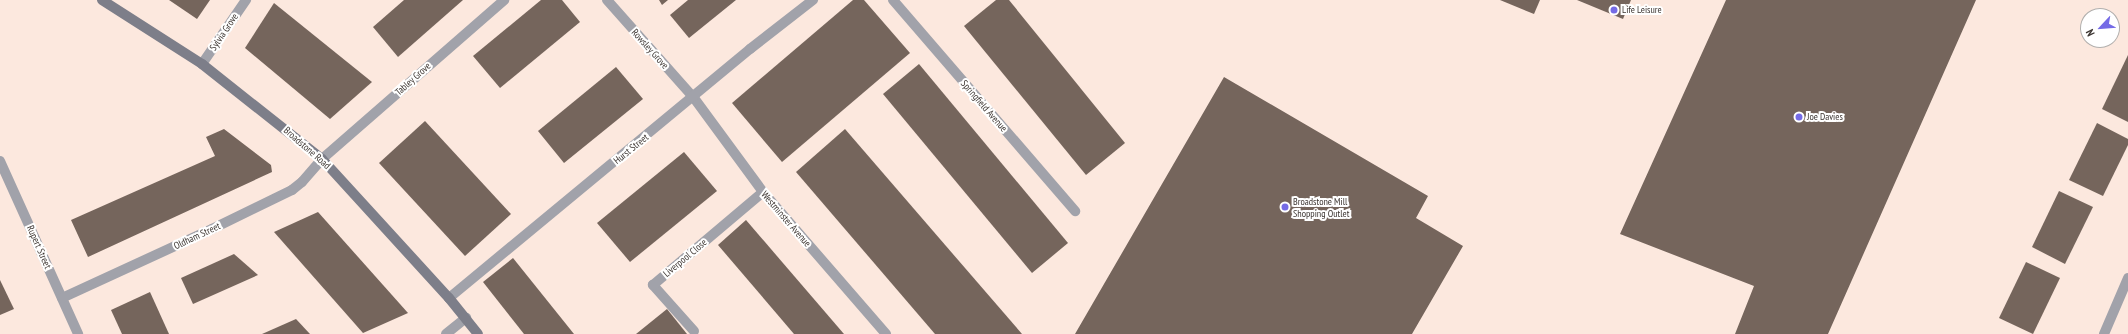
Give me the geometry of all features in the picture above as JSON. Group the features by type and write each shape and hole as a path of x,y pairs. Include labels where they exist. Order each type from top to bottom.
{"main road":[{"name":"Broadstone Road","path":"102,0 202,64 322,159 449,298 478,334"}],"street":[{"name":"Sylvia Grove","path":"202,64 246,0"},
{"name":"Tabley Grove","path":"322,159 504,0"},
{"name":"Rowsley Grove","path":"607,0 694,98"},
{"name":"Hurst Street","path":"449,298 694,98 750,49 813,0"},
{"name":"Springfield Avenue","path":"893,0 1075,211"},
{"name":"Westminster Avenue","path":"694,98 763,192 886,334"},
{"name":"Oldham Street","path":"62,298 212,230 292,190 302,182 322,159"},
{"name":"Rupert Street","path":"0,161 78,334"},
{"name":"Liverpool Close","path":"694,331 654,285 763,192"},
{"path":"2104,334 2128,278"},
{"path":"446,334 466,318"}],"building":[{"path":"169,0 210,0 197,19"},
{"path":"404,0 463,0 398,57 373,27"},
{"path":"541,0 562,0 580,22 500,88 473,56"},
{"path":"659,0 668,0 662,5"},
{"path":"688,0 736,0 689,38 670,15"},
{"path":"853,0 864,0 910,53 782,162 732,103"},
{"path":"996,0 1009,0 1125,143 1086,175 964,26"},
{"path":"1500,0 1540,0 1534,14"},
{"name":"Life Leisure","path":"1577,0 1631,0 1623,19"},
{"name":"Joe Davies","path":"1726,0 1976,0 1828,334 1735,334 1754,286 1620,234"},
{"path":"274,3 372,82 330,119 245,48"},
{"path":"2128,55 2128,122 2102,109"},
{"path":"919,64 1068,243 1032,273 883,94"},
{"path":"616,67 643,99 564,163 538,131"},
{"name":"Broadstone Mill Shopping Outlet","path":"1224,77 1428,196 1416,218 1463,246 1412,334 1075,334"},
{"path":"425,121 511,214 465,256 379,163"},
{"path":"2097,123 2128,139 2128,145 2103,196 2069,180"},
{"path":"224,129 271,165 272,172 88,257 71,220 215,156 206,137"},
{"path":"845,129 1022,334 935,334 796,172"},
{"path":"684,152 717,191 630,262 597,223"},
{"path":"2059,191 2093,207 2065,264 2032,247"},
{"path":"318,212 408,313 363,333 274,232"},
{"path":"746,220 844,334 794,334 718,245"},
{"path":"234,254 258,275 193,304 181,278"},
{"path":"513,258 574,334 524,334 483,282"},
{"path":"2026,262 2060,278 2033,334 1999,318"},
{"path":"0,280 14,309 0,315"},
{"path":"150,292 169,334 122,334 111,310"},
{"path":"667,309 687,334 636,334"},
{"path":"296,319 310,334 262,334"}],"place":[{"name":"Life Leisure","path":"1614,10"},
{"name":"Joe Davies","path":"1799,117"},
{"name":"Broadstone Mill Shopping Outlet","path":"1285,207"}]}
